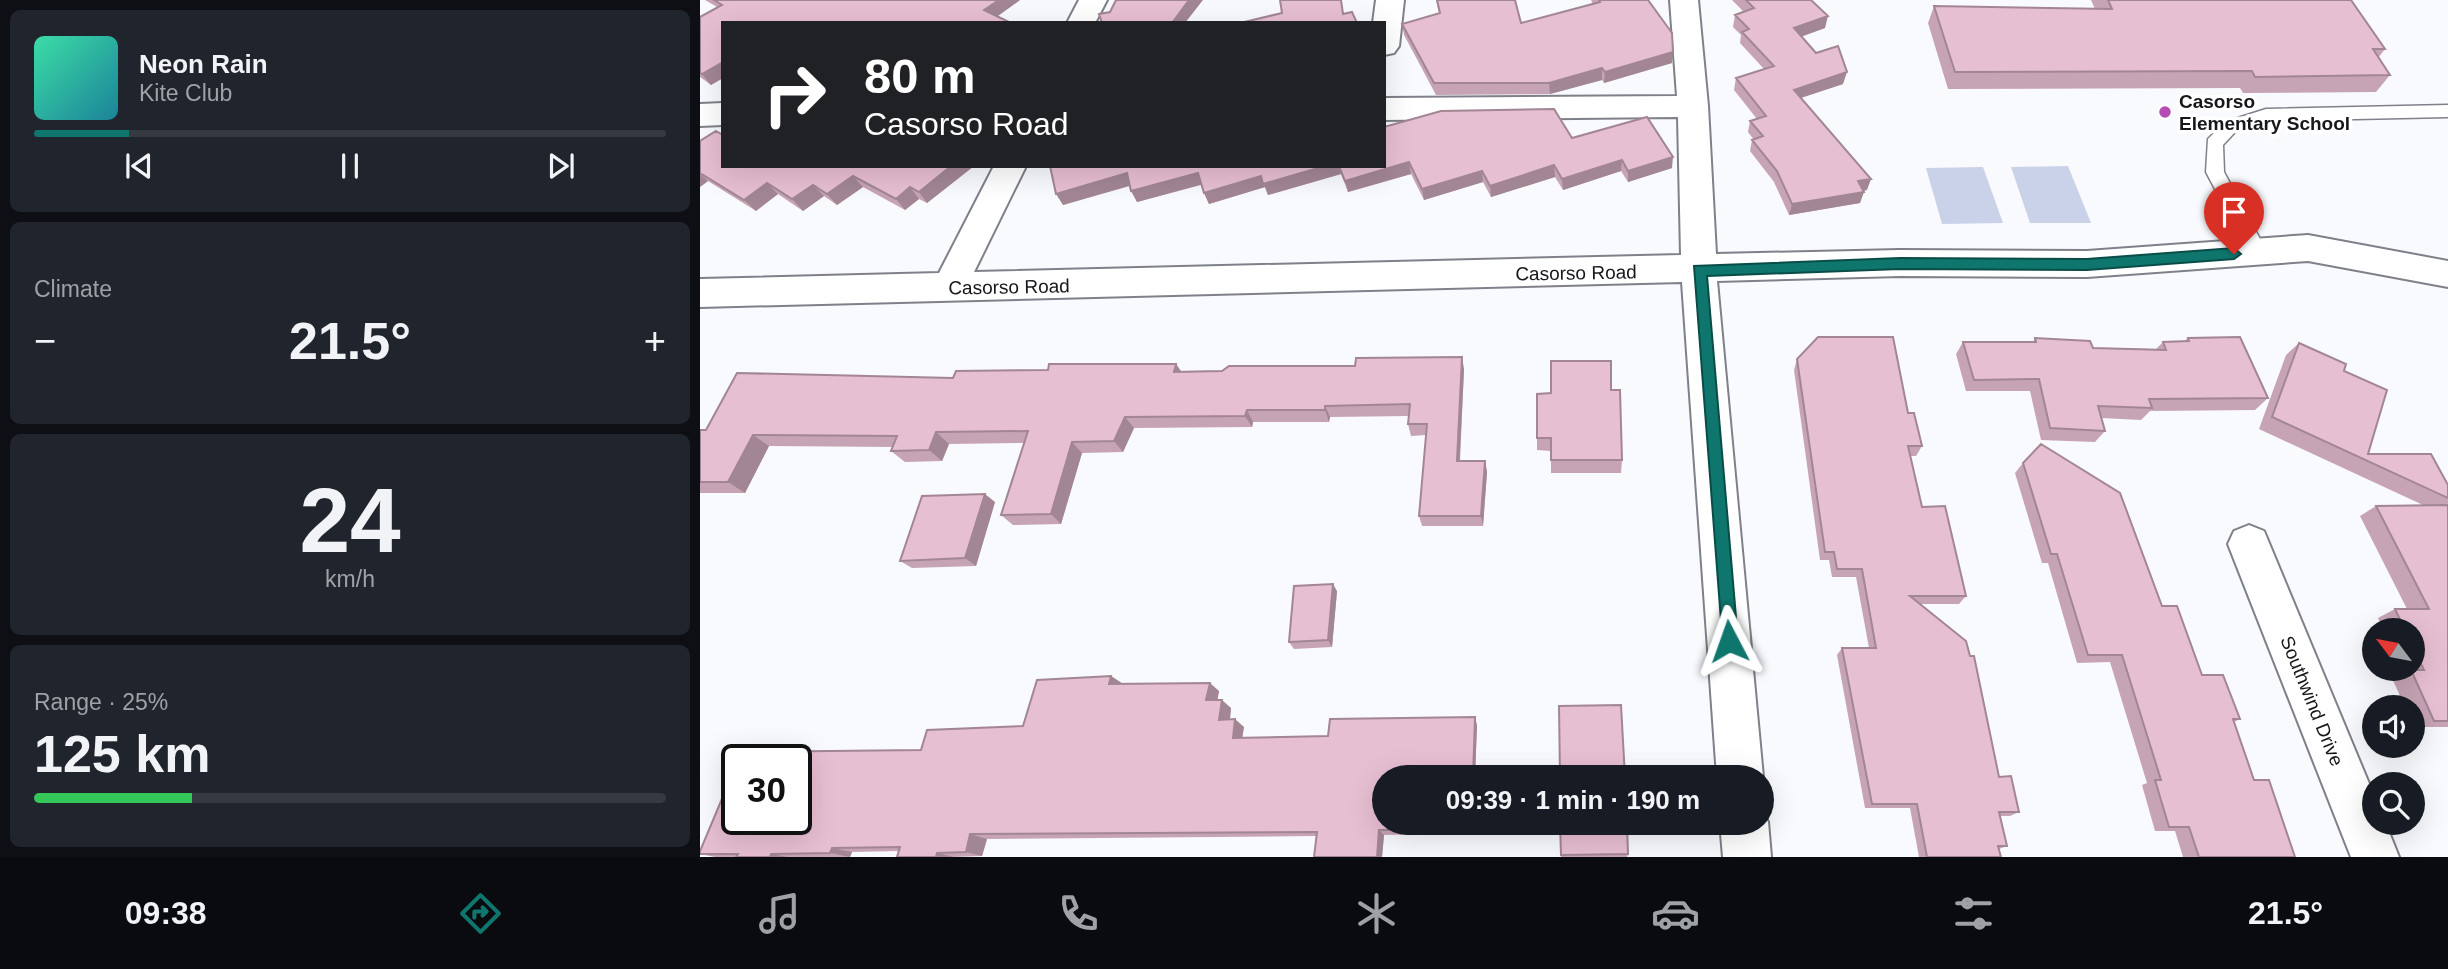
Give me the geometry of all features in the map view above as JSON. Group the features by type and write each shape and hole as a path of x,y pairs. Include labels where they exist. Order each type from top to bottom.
{"street":[{"path":"1083,21 1093,0"},
{"path":"1386,31 1390,0"},
{"path":"1684,0 1693,106 1699,270 1739,765"},
{"path":"1386,109 1693,106"},
{"path":"700,115 721,114"},
{"path":"949,288 1009,168"},
{"name":"Casorso Road","path":"700,293 1900,263 2087,264 2308,248 2448,274"},
{"name":"Southwind Drive","path":"2249,544 2375,857"},
{"path":"1745,835 1747,857"}],"lane":[{"path":"2258,252 2215,172 2214,143 2231,126 2266,115 2448,111"}],"shaded area":[{"path":"2068,166 2091,223 2030,223 2011,167"},
{"path":"1983,167 2003,223 1942,224 1926,168"}],"building":[{"path":"714,0 999,0 984,10 1007,21 721,21 721,63 702,74 700,17 722,5"},
{"path":"1116,0 1189,0 1173,21 1101,21 1099,14 1110,12"},
{"path":"1280,0 1341,0 1343,14 1352,12 1356,21 1248,21 1282,13"},
{"path":"1437,0 1515,0 1521,23 1600,2 1599,0 1648,0 1672,33 1673,52 1605,72 1602,68 1549,83 1434,83 1402,24 1440,13"},
{"path":"1746,0 1811,0 1828,16 1794,28 1816,53 1838,46 1847,72 1794,90 1871,179 1858,181 1864,192 1792,204 1777,171 1752,140 1763,136 1750,121 1766,116 1736,78 1774,66 1742,32 1749,29 1735,15 1754,8"},
{"path":"2108,0 2351,0 2385,49 2373,49 2390,75 2255,77 2252,71 1955,72 1934,6 2112,9"},
{"path":"1554,109 1572,138 1647,117 1673,157 1628,171 1622,160 1562,179 1554,165 1490,186 1482,171 1422,189 1409,162 1345,181 1340,168 1386,168 1386,126 1441,111"},
{"path":"716,131 721,134 721,168 949,168 919,192 910,187 896,199 853,176 827,194 813,185 792,199 767,183 744,200 700,173 700,141"},
{"path":"1050,168 1318,168 1263,184 1261,176 1204,193 1198,173 1131,191 1127,173 1056,194"},
{"path":"1818,337 1893,337 1908,413 1914,413 1922,446 1908,446 1922,507 1945,506 1966,596 1910,596 1966,641 1970,656 1974,656 1999,777 2011,776 2019,812 1999,812 2007,846 1998,846 2001,857 1927,857 1917,804 1872,804 1842,648 1876,648 1862,569 1837,569 1834,552 1825,552 1797,359"},
{"path":"2240,337 2268,398 2149,399 2152,408 2098,406 2105,431 2050,428 2039,379 1974,380 1963,342 2036,342 2035,338 2090,341 2093,348 2166,350 2163,342 2189,341 2188,338"},
{"path":"2299,343 2346,364 2344,371 2387,390 2368,454 2431,454 2448,485 2448,498 2272,417"},
{"path":"1462,357 1457,461 1485,461 1481,516 1419,516 1427,424 1408,424 1410,404 1325,406 1325,410 1247,410 1245,416 1125,417 1114,441 1072,442 1051,514 1001,515 1028,431 936,432 929,450 891,451 897,436 753,435 728,482 700,482 700,430 706,430 737,373 953,378 956,371 1048,370 1049,364 1176,364 1174,372 1222,371 1229,366 1355,366 1356,358"},
{"path":"1551,361 1611,361 1611,390 1620,390 1622,460 1551,460 1551,438 1537,438 1537,394 1551,393"},
{"path":"2041,444 2120,493 2162,606 2177,606 2202,675 2223,675 2240,719 2233,719 2254,780 2269,780 2295,857 2199,857 2189,827 2169,827 2155,780 2161,780 2122,655 2088,655 2057,554 2051,554 2023,463"},
{"path":"985,494 965,558 900,561 922,496"},
{"path":"2448,505 2448,721 2434,721 2425,695 2422,695 2416,681 2426,681 2426,618 2399,618 2395,609 2429,609 2376,506"},
{"path":"1333,584 1328,640 1289,642 1294,586"},
{"path":"1111,676 1109,684 1210,683 1206,700 1222,700 1219,720 1235,719 1233,738 1328,736 1330,719 1475,717 1473,765 1372,765 1372,835 1379,835 1377,857 1314,857 1317,832 970,834 966,852 937,853 936,857 897,857 900,847 832,848 830,853 771,854 770,857 700,854 721,801 721,835 812,835 812,751 921,750 927,730 1023,726 1037,680"},
{"path":"1621,705 1624,765 1560,765 1559,706"},
{"path":"1560,835 1627,835 1628,854 1561,855"}],"place":[{"name":"Casorso Elementary School","path":"2165,112"}],"route":[{"path":"1729,641 1699,270 1900,263 2087,264 2234,254"}]}
